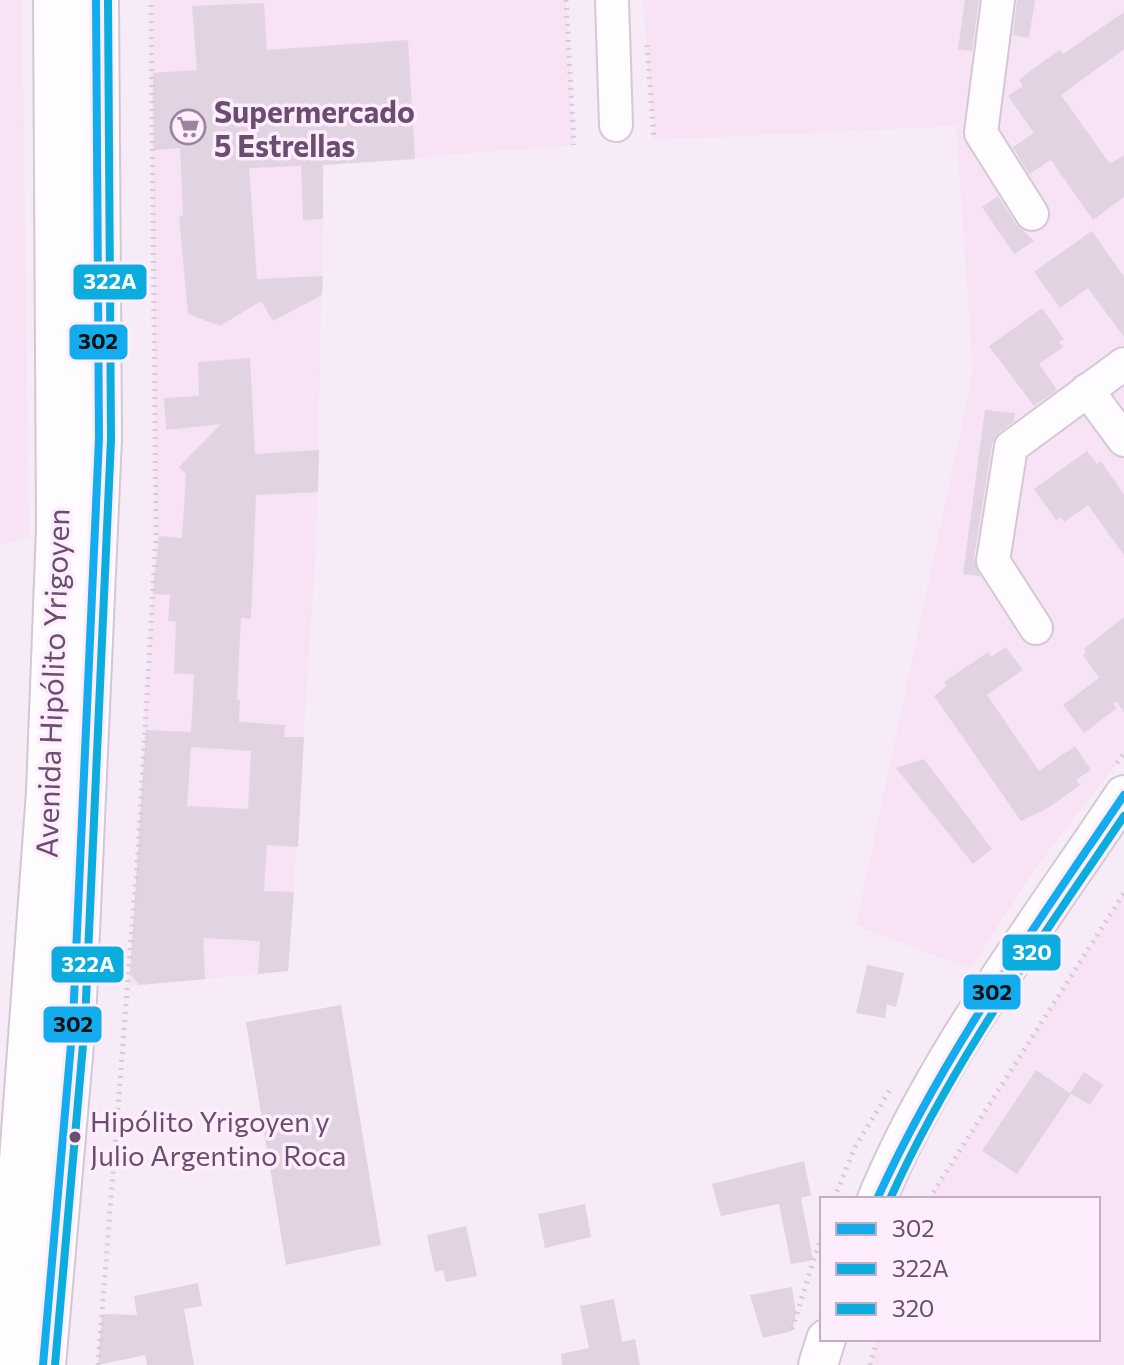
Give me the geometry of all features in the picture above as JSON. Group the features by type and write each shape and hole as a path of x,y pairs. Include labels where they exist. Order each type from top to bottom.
{"main road":[{"name":"Avenida Hipólito Yrigoyen","path":"7,1365 33,1061 99,438 77,114 56,0"},
{"name":"Avenida Hipólito Yrigoyen","path":"77,114 96,0"},
{"name":"Avenida Hipólito Yrigoyen","path":"33,1061 43,1365"}],"street":[{"path":"612,0 616,125"},
{"path":"998,0 981,133 1032,214"},
{"path":"1036,628 993,561 1011,447 1124,364"},
{"path":"1087,390 1124,440"},
{"path":"878,1197 891,1166 950,1057 1124,795"},
{"path":"803,1354 823,1341"}],"path":[{"path":"98,1365 129,986 155,583 151,0"},
{"path":"566,0 574,145"},
{"path":"645,31 654,140"},
{"path":"930,1197 1124,893"},
{"path":"803,1354 820,1247"},
{"path":"870,1365 876,1341"}],"shaded area":[{"path":"0,0 22,0 29,537 0,545"},
{"path":"151,0 566,0 574,145 324,165 316,546 288,971 129,986 156,536"},
{"path":"643,0 1124,0 1124,754 1037,866 970,969 856,925 973,372 956,126 654,140"},
{"path":"1124,893 1124,1365 870,1365 876,1341 1100,1341 1100,1197 930,1197"}],"building":[{"path":"965,0 979,0 972,51 958,49"},
{"path":"1017,0 1035,0 1029,38 1013,35"},
{"path":"264,3 267,50 408,40 415,159 323,165 323,219 303,220 301,166 249,168 257,279 323,276 322,295 273,321 261,301 220,326 188,314 179,217 183,216 180,148 154,150 153,73 197,70 192,6"},
{"path":"1124,12 1124,49 1061,95 1110,164 1124,155 1124,197 1093,220 1051,160 1029,174 1013,147 1034,133 1008,96 1023,86 1019,80 1045,60 1060,50 1063,54"},
{"path":"998,196 1016,224 1034,241 1014,254 982,207"},
{"path":"1092,231 1124,277 1124,337 1088,288 1060,308 1034,272"},
{"path":"1042,308 1064,339 1059,342 1063,347 1039,364 1057,390 1034,406 989,346"},
{"path":"250,358 255,454 319,450 318,492 256,495 251,619 241,618 237,699 240,700 239,722 285,725 284,737 304,737 298,847 267,845 264,891 294,892 288,971 258,974 260,941 203,938 205,979 139,985 130,974 146,730 191,732 194,675 174,673 176,622 168,621 170,595 153,594 159,536 182,538 186,474 179,467 221,424 166,430 164,398 199,396 198,362","holes":["191,747 251,751 248,809 187,806"]},
{"path":"985,410 1015,413 1014,421 1000,432 992,444 974,558 980,576 963,574"},
{"path":"1087,451 1097,464 1101,461 1124,495 1124,555 1088,505 1064,522 1061,517 1056,520 1034,489"},
{"path":"1124,617 1124,712 1116,701 1113,704 1117,708 1084,733 1063,705 1099,678 1083,655 1086,653 1084,649"},
{"path":"1006,647 1023,670 987,695 1039,771 1075,746 1091,770 1076,780 1080,785 1048,808 1021,821 934,696 947,686 944,682 988,652 991,657"},
{"path":"924,759 992,849 973,864 896,768"},
{"path":"867,965 904,973 896,1007 887,1004 885,1018 856,1013"},
{"path":"341,1005 381,1245 286,1265 246,1022"},
{"path":"1036,1070 1071,1094 1017,1174 982,1151"},
{"path":"1084,1072 1103,1085 1090,1105 1070,1093"},
{"path":"804,1161 811,1195 801,1198 813,1260 791,1264 779,1204 721,1216 712,1184"},
{"path":"585,1204 591,1237 545,1248 538,1214"},
{"path":"466,1226 477,1276 446,1282 443,1270 435,1272 427,1235"},
{"path":"198,1283 202,1306 184,1309 194,1365 147,1365 145,1355 98,1365 102,1314 137,1315 134,1296"},
{"path":"792,1287 796,1314 792,1331 763,1338 750,1295"},
{"path":"614,1299 622,1342 635,1339 640,1365 562,1365 561,1354 589,1348 580,1306"}],"transit line":[{"name":"302","path":"43,1365 73,1021 99,438 96,0"},
{"name":"322A","path":"55,1365 85,1022 111,439 108,0"},
{"name":"302","path":"878,1197 903,1145 961,1042 1124,795"},
{"name":"320","path":"891,1197 914,1148 969,1051 1124,816"}],"place":[{"name":"Supermercado 5 Estrellas","path":"188,127"},
{"name":"Hipólito Yrigoyen y Julio Argentino Roca","path":"75,1137"}]}
